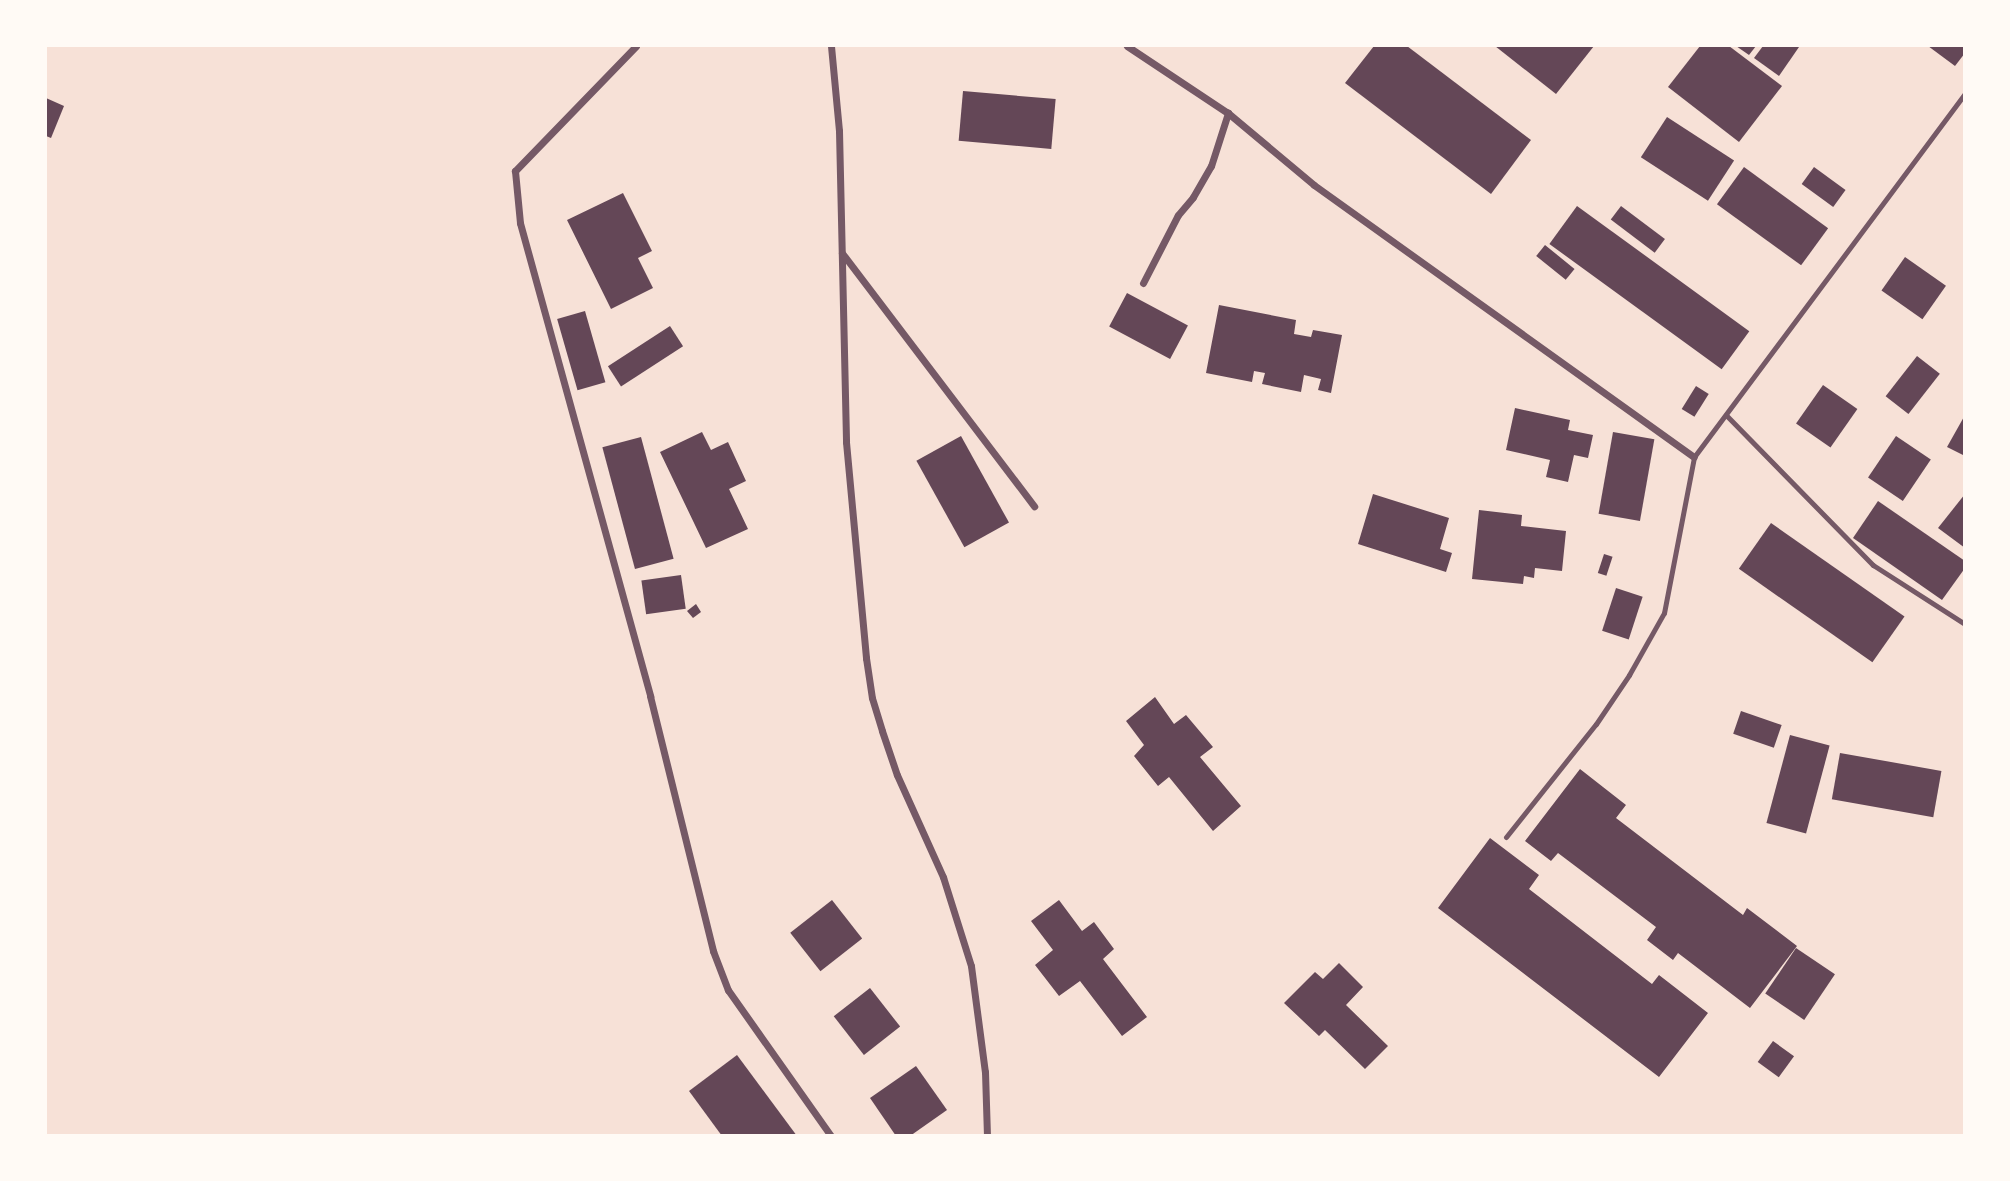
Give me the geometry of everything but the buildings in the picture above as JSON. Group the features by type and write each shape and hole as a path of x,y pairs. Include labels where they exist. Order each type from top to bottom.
{"street":[{"path":"636,46 526,156 515,172 520,223 650,696 713,951 728,990 831,1136"},
{"path":"831,46 839,131 846,442 872,698 897,775 943,877 971,966 985,1072 987,1136"},
{"path":"1127,46 1228,113 1314,184 1694,457"},
{"path":"1143,283 1178,215 1193,197 1211,166 1228,113"},
{"path":"841,252 1034,506"}],"lane":[{"path":"1506,836 1595,724 1629,675 1664,613 1694,457 1965,94"},
{"path":"1726,415 1873,565 1965,624"}]}
